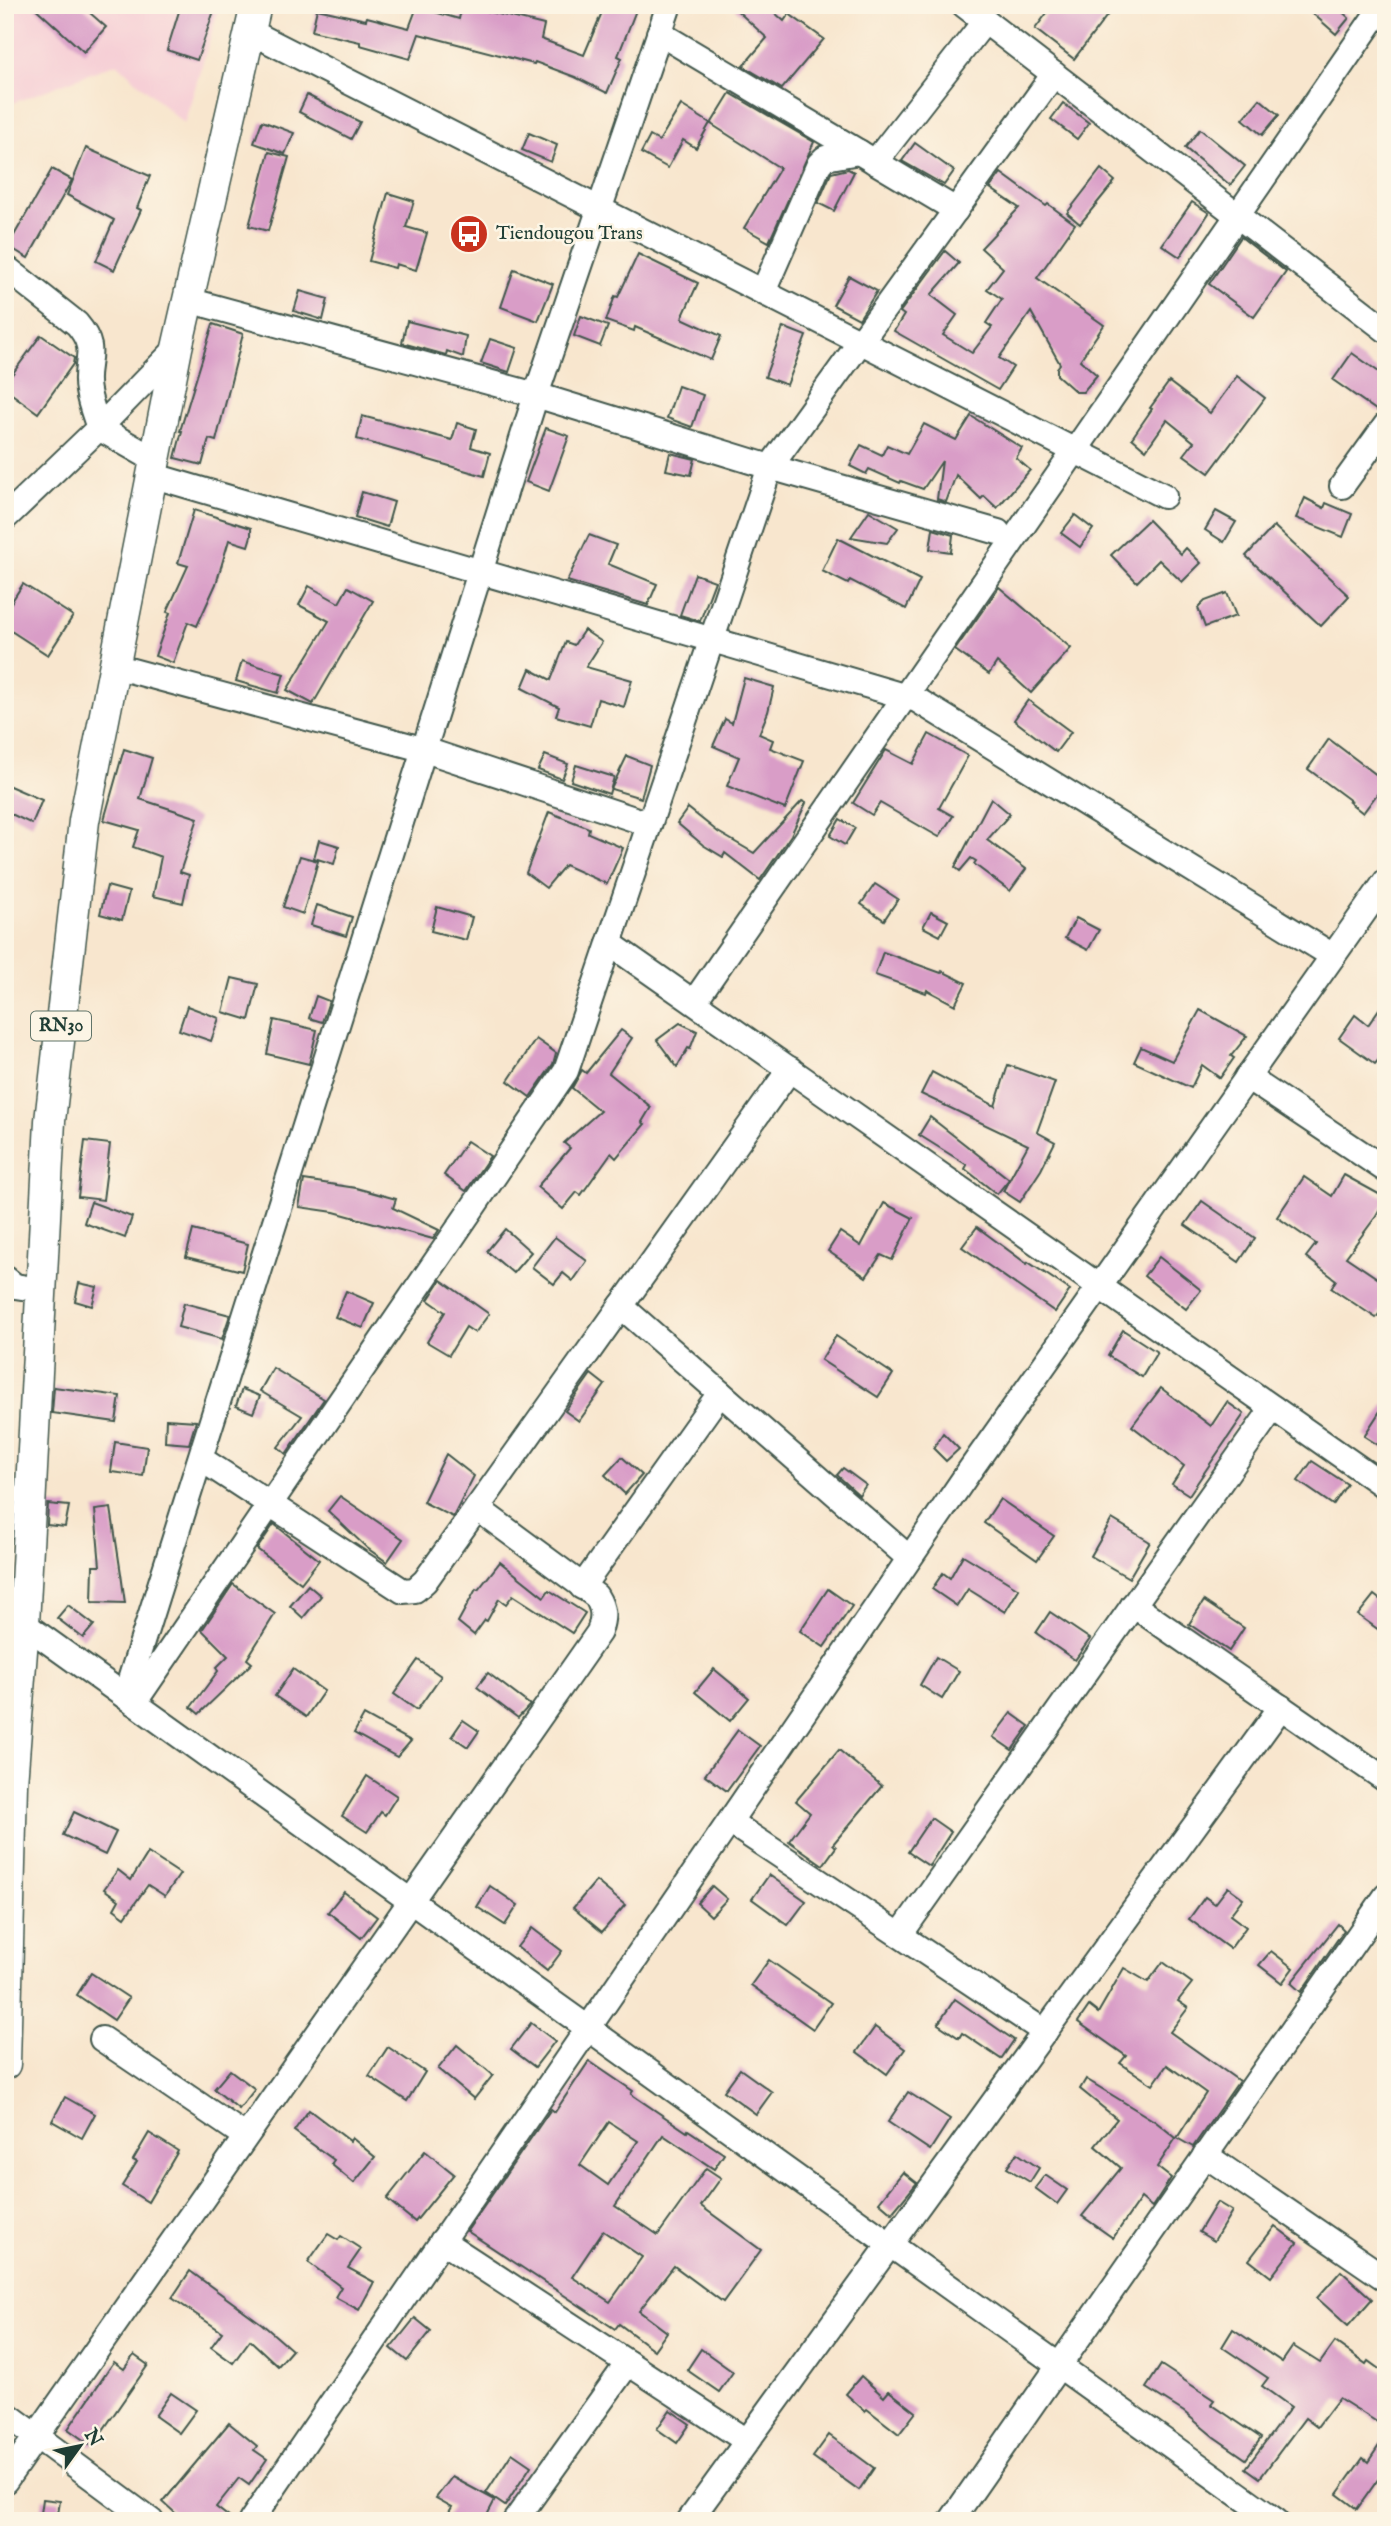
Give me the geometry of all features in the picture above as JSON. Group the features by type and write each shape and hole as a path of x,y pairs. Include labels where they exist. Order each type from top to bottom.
{"main road":[{"name":"RN30","path":"5,2064 8,1782 14,1619 41,1290 50,1121 84,821 177,348 252,18"}],"street":[{"path":"129,1700 201,1459 422,749 598,208 669,5"},
{"path":"964,5 1386,330"},
{"path":"694,1002 1378,10"},
{"path":"252,18 598,208 1164,496"},
{"path":"763,292 819,164 825,158 867,157 985,21"},
{"path":"659,33 956,210"},
{"path":"129,1700 270,1504 566,1071 770,467 1054,74"},
{"path":"5,267 87,335 91,348 87,390 99,428 153,468 481,572 918,700 1333,956"},
{"path":"188,300 536,395 770,467 998,532"},
{"path":"5,518 177,348"},
{"path":"1342,486 1386,425"},
{"path":"114,666 422,749 649,824"},
{"path":"251,2521 909,1558 1386,881"},
{"path":"609,943 1386,1487"},
{"path":"201,1459 403,1591 415,1590 425,1581 790,1069"},
{"path":"1247,1077 1386,1170"},
{"path":"5,1278 15,1286 41,1290"},
{"path":"621,1306 909,1558"},
{"path":"582,1587 720,1393"},
{"path":"900,1935 1273,1408"},
{"path":"5,2481 599,1632 603,1608 596,1596 477,1508"},
{"path":"1133,1605 1386,1780"},
{"path":"14,1619 1276,2521"},
{"path":"689,2521 1281,1707"},
{"path":"730,1822 1045,2032"},
{"path":"951,2521 1386,1896"},
{"path":"102,2039 246,2136"},
{"path":"1205,2155 1386,2279"},
{"path":"442,2241 747,2441"},
{"path":"515,2521 628,2363"},
{"path":"5,2413 151,2521"}],"shaded area":[{"path":"5,5 220,5 184,124 117,63 5,106"}],"building":[{"path":"32,5 81,5 106,27 84,52"},
{"path":"181,5 216,5 197,60 167,50"},
{"path":"462,5 544,25 541,39 584,55 605,5 638,5 618,56 622,58 607,93 535,62 534,64 419,34 410,59 360,45 360,42 312,31 317,9 366,20 367,17 409,28 417,7 459,19"},
{"path":"731,5 766,5 784,21 789,14 824,39 782,89 743,66 767,38"},
{"path":"1053,5 1115,5 1074,59 1035,29"},
{"path":"1303,5 1335,5 1349,18 1336,34"},
{"path":"730,93 814,142 769,242 744,228 780,168 711,124"},
{"path":"307,95 360,122 351,139 299,112"},
{"path":"1260,99 1279,115 1262,135 1243,119"},
{"path":"1063,103 1089,123 1077,139 1051,119"},
{"path":"681,105 710,123 696,148 683,140 668,168 641,153 650,136 659,141"},
{"path":"262,121 294,133 285,154 254,143"},
{"path":"1200,129 1245,166 1230,185 1185,148"},
{"path":"529,133 557,145 551,162 522,150"},
{"path":"915,143 954,171 944,185 902,161"},
{"path":"86,148 150,176 137,208 141,210 114,270 96,261 114,220 67,195"},
{"path":"269,152 289,157 268,231 249,226"},
{"path":"52,169 72,180 28,258 8,246"},
{"path":"848,169 854,172 834,211 818,203 831,173"},
{"path":"1101,169 1115,181 1080,224 1067,213"},
{"path":"1001,173 1075,224 1037,278 1104,325 1080,360 1097,375 1083,392 1076,392 1057,375 1060,364 1031,312 999,358 1013,367 998,390 894,331 904,315 900,312 945,251 959,263 931,295 957,315 943,335 972,353 992,327 986,323 1002,299 987,289 1003,268 981,248 1019,208 990,188"},
{"path":"388,193 414,201 406,227 427,233 416,270 396,264 395,268 369,261"},
{"path":"1192,202 1209,213 1180,257 1162,245"},
{"path":"1241,237 1286,272 1254,317 1209,284"},
{"path":"638,254 698,283 682,318 721,336 711,360 635,327 634,331 606,321 615,296 618,297"},
{"path":"514,269 553,284 538,321 501,307"},
{"path":"849,276 877,291 859,319 833,305"},
{"path":"300,291 328,299 323,320 294,311"},
{"path":"581,316 608,326 600,346 574,336"},
{"path":"407,321 466,336 463,357 447,351 446,355 402,343"},
{"path":"213,324 243,334 216,441 209,439 202,465 175,458 180,431"},
{"path":"783,327 806,336 787,385 765,377"},
{"path":"41,335 74,358 73,364 38,413 5,389 5,384"},
{"path":"490,339 517,348 509,372 481,363"},
{"path":"1352,353 1386,377 1386,402 1379,412 1333,380"},
{"path":"1237,376 1265,398 1209,473 1184,455 1194,442 1167,420 1146,450 1132,438 1169,382 1210,413"},
{"path":"678,386 703,395 692,427 667,418"},
{"path":"362,416 452,440 457,423 476,429 471,447 490,453 484,476 357,439"},
{"path":"971,416 1022,448 1016,458 1030,470 997,508 984,496 981,499 956,475 946,502 937,499 942,461 923,489 901,481 900,483 869,469 866,474 850,466 861,445 882,455 887,445 907,454 924,424 956,440"},
{"path":"546,428 569,436 549,491 526,482"},
{"path":"670,453 695,459 691,475 666,470"},
{"path":"362,492 394,502 387,527 355,517"},
{"path":"1305,498 1324,508 1326,503 1352,514 1343,537 1296,518"},
{"path":"194,510 251,528 251,536 248,546 229,540 216,584 197,626 188,622 173,663 155,656 170,613 167,612 188,566 178,563"},
{"path":"869,511 898,528 887,543 851,537"},
{"path":"1216,511 1236,522 1224,542 1205,530"},
{"path":"1075,515 1093,529 1080,547 1061,533"},
{"path":"1148,520 1181,554 1186,548 1201,563 1182,582 1159,560 1137,582 1111,555"},
{"path":"1274,526 1349,596 1321,626 1246,556"},
{"path":"933,529 953,535 951,552 930,549"},
{"path":"589,535 616,545 608,564 657,584 648,605 567,581"},
{"path":"838,538 920,580 906,609 850,580 848,584 822,571"},
{"path":"695,574 715,581 700,621 680,615"},
{"path":"23,584 73,616 48,655 5,627 5,612"},
{"path":"309,586 339,603 348,587 373,601 313,704 287,690 329,621 299,605"},
{"path":"999,587 1071,648 1031,693 997,662 989,674 955,650"},
{"path":"1227,593 1236,616 1205,627 1198,608 1205,601"},
{"path":"584,630 602,642 586,667 632,680 624,707 598,699 590,726 556,716 559,707 522,688 530,669 551,680 566,642 574,645"},
{"path":"242,661 284,674 278,693 236,681"},
{"path":"744,678 774,687 759,734 773,740 770,748 804,761 785,809 727,786 739,757 713,746 725,719 732,723"},
{"path":"1028,700 1071,732 1056,752 1014,720"},
{"path":"929,734 968,756 939,808 953,816 939,837 880,803 872,815 853,803 886,750 913,764"},
{"path":"1329,739 1386,782 1363,813 1308,769"},
{"path":"124,749 152,758 140,799 198,818 180,872 189,875 183,903 153,896 161,857 133,847 139,830 104,820"},
{"path":"545,755 568,764 562,779 538,770"},
{"path":"627,756 650,765 641,798 611,789"},
{"path":"576,765 614,777 609,794 571,781"},
{"path":"5,784 42,800 32,824 5,811"},
{"path":"991,798 1010,814 987,840 1026,869 1010,891 974,864 976,861 971,858 960,871 955,867"},
{"path":"802,801 806,803 791,835 760,880 725,853 723,857 703,845 677,823 688,808 718,832 754,853"},
{"path":"549,812 589,828 588,833 623,848 607,884 565,865 546,888 526,873"},
{"path":"840,819 855,828 845,845 830,836"},
{"path":"319,840 339,846 334,864 314,858"},
{"path":"300,856 318,861 303,914 283,907"},
{"path":"875,884 898,899 884,920 861,904"},
{"path":"107,886 129,892 122,920 100,914"},
{"path":"317,905 352,917 346,936 311,925"},
{"path":"437,907 472,917 466,940 431,931"},
{"path":"931,912 948,921 940,936 923,927"},
{"path":"1076,918 1099,930 1088,950 1065,938"},
{"path":"883,952 941,973 942,971 966,983 955,1005 927,990 926,993 875,975"},
{"path":"232,978 258,984 249,1020 223,1012"},
{"path":"316,996 329,1001 322,1022 309,1018"},
{"path":"1386,999 1386,1051 1375,1064 1339,1038 1355,1015 1368,1025"},
{"path":"187,1006 219,1018 211,1041 179,1030"},
{"path":"1200,1010 1247,1036 1231,1056 1234,1058 1220,1078 1202,1065 1191,1088 1134,1062 1141,1047 1172,1061"},
{"path":"274,1020 317,1030 309,1064 267,1054"},
{"path":"680,1023 697,1031 690,1049 688,1048 677,1067 657,1040"},
{"path":"621,1030 632,1038 609,1073 651,1107 642,1122 645,1124 616,1158 611,1153 581,1195 577,1192 563,1209 537,1187 570,1148 564,1143 600,1111 572,1088 582,1070 586,1073"},
{"path":"536,1039 556,1053 553,1064 530,1097 508,1081"},
{"path":"1008,1065 1055,1082 1037,1132 1055,1142 1020,1202 1003,1191 1028,1145 921,1094 932,1072 995,1106"},
{"path":"930,1117 1009,1179 997,1194 965,1169 967,1165 919,1135"},
{"path":"85,1141 110,1144 103,1200 78,1197"},
{"path":"467,1141 490,1156 466,1191 444,1175"},
{"path":"1344,1175 1386,1198 1346,1257 1386,1284 1386,1304 1376,1318 1331,1288 1336,1280 1306,1257 1316,1244 1277,1217 1304,1177 1332,1196"},
{"path":"304,1180 356,1188 396,1199 393,1208 439,1230 433,1239 334,1212 299,1207"},
{"path":"1202,1201 1255,1238 1239,1262 1185,1225"},
{"path":"91,1202 132,1217 125,1238 84,1223"},
{"path":"884,1203 913,1218 892,1260 881,1255 866,1277 828,1251 840,1232 861,1246"},
{"path":"977,1227 1027,1264 1028,1262 1070,1290 1055,1312 962,1247"},
{"path":"505,1229 531,1252 513,1273 487,1251"},
{"path":"193,1230 248,1244 242,1271 186,1257"},
{"path":"555,1237 587,1261 573,1281 563,1273 554,1284 532,1267"},
{"path":"1159,1257 1201,1290 1186,1309 1144,1276"},
{"path":"441,1280 489,1314 475,1333 466,1327 449,1355 427,1342 445,1312 428,1300"},
{"path":"79,1283 97,1287 92,1306 75,1301"},
{"path":"346,1291 374,1303 363,1328 335,1317"},
{"path":"184,1303 230,1315 222,1339 178,1327"},
{"path":"1123,1330 1157,1352 1142,1377 1108,1356"},
{"path":"836,1336 893,1374 878,1397 821,1360"},
{"path":"273,1368 324,1399 286,1454 278,1447 302,1416 260,1391"},
{"path":"591,1374 605,1385 579,1421 565,1411"},
{"path":"54,1387 120,1396 116,1422 52,1413"},
{"path":"1161,1388 1211,1426 1227,1402 1244,1414 1189,1495 1172,1484 1184,1466 1132,1426"},
{"path":"242,1389 260,1396 253,1413 236,1406"},
{"path":"1386,1402 1386,1450 1364,1436"},
{"path":"166,1419 196,1421 189,1444 165,1442"},
{"path":"943,1433 959,1449 946,1461 933,1448"},
{"path":"115,1442 147,1447 143,1476 111,1472"},
{"path":"446,1454 474,1476 453,1517 423,1502"},
{"path":"622,1457 642,1475 625,1494 605,1475"},
{"path":"1312,1461 1347,1484 1333,1505 1298,1481"},
{"path":"843,1468 866,1485 859,1495 837,1475"},
{"path":"340,1496 403,1539 387,1562 367,1548 328,1511"},
{"path":"1000,1499 1054,1536 1037,1560 984,1523"},
{"path":"48,1504 69,1506 65,1527 47,1525"},
{"path":"111,1508 125,1603 92,1602 93,1566 100,1566 95,1510"},
{"path":"1112,1519 1150,1542 1129,1578 1091,1556"},
{"path":"274,1524 319,1560 301,1583 257,1549"},
{"path":"963,1555 1019,1589 1005,1612 968,1589 957,1606 932,1589 943,1573 950,1578"},
{"path":"500,1562 544,1597 549,1590 585,1613 572,1633 513,1595 506,1604 499,1599 487,1621 485,1620 474,1635 458,1622 476,1589 478,1590"},
{"path":"233,1584 275,1614 247,1659 252,1663 199,1714 191,1707 218,1671 216,1668 228,1656 202,1630"},
{"path":"308,1585 321,1596 303,1618 290,1606"},
{"path":"828,1589 852,1606 824,1647 800,1631"},
{"path":"1374,1595 1386,1604 1386,1635 1358,1615"},
{"path":"1204,1601 1244,1628 1229,1651 1189,1624"},
{"path":"68,1605 94,1625 83,1638 57,1618"},
{"path":"1050,1612 1090,1639 1075,1660 1036,1633"},
{"path":"936,1657 959,1671 942,1699 920,1685"},
{"path":"418,1660 441,1676 417,1710 394,1694"},
{"path":"293,1669 324,1691 306,1717 275,1696"},
{"path":"714,1669 749,1698 730,1721 695,1692"},
{"path":"488,1673 530,1705 518,1718 477,1687"},
{"path":"1011,1713 1029,1726 1012,1750 993,1737"},
{"path":"364,1715 411,1741 397,1757 354,1733"},
{"path":"463,1720 479,1731 468,1747 452,1736"},
{"path":"738,1730 760,1746 727,1791 705,1775"},
{"path":"839,1750 882,1786 833,1844 836,1847 823,1865 789,1841 810,1813 796,1801"},
{"path":"367,1776 397,1796 385,1815 381,1812 367,1832 342,1816"},
{"path":"74,1812 116,1832 105,1855 63,1835"},
{"path":"931,1818 951,1832 929,1866 908,1852"},
{"path":"148,1853 180,1874 165,1896 148,1885 125,1917 114,1909 119,1900 104,1889 118,1870 131,1880"},
{"path":"769,1875 806,1901 788,1925 752,1899"},
{"path":"596,1881 625,1905 602,1932 573,1908"},
{"path":"490,1886 518,1905 505,1925 477,1907"},
{"path":"712,1886 727,1899 711,1916 697,1903"},
{"path":"1228,1887 1243,1898 1230,1915 1246,1927 1230,1949 1189,1919 1205,1897 1215,1904"},
{"path":"344,1892 377,1917 361,1938 328,1912"},
{"path":"1338,1924 1344,1930 1301,1992 1291,1983"},
{"path":"532,1928 562,1951 547,1971 517,1947"},
{"path":"1271,1951 1293,1968 1282,1983 1259,1965"},
{"path":"769,1960 831,2003 813,2029 751,1985"},
{"path":"1163,1962 1192,1983 1178,2001 1188,2008 1170,2032 1239,2081 1193,2147 1177,2138 1206,2093 1167,2065 1153,2085 1120,2063 1126,2056 1078,2022 1089,2006 1098,2013 1124,1968 1148,1982"},
{"path":"91,1973 129,1998 114,2020 77,1995"},
{"path":"955,1999 1014,2040 1001,2059 962,2033 959,2038 938,2024"},
{"path":"531,2023 555,2041 535,2067 511,2049"},
{"path":"875,2027 905,2049 887,2074 857,2052"},
{"path":"457,2045 493,2075 474,2099 438,2069"},
{"path":"388,2047 425,2072 407,2101 369,2076"},
{"path":"589,2061 633,2091 631,2094 724,2154 714,2169 663,2135 615,2206 658,2235 706,2168 721,2178 701,2206 761,2250 723,2302 674,2266 639,2311 667,2332 654,2350 619,2324 615,2329 467,2231 551,2109 555,2112","holes":["609,2122 638,2141 608,2185 580,2165","603,2231 642,2257 610,2302 572,2277"]},
{"path":"740,2069 772,2092 756,2114 724,2091"},
{"path":"230,2070 255,2089 239,2109 214,2089"},
{"path":"1086,2079 1156,2122 1176,2138 1157,2167 1171,2178 1152,2207 1141,2198 1113,2238 1082,2216 1121,2168 1095,2146 1117,2119 1080,2089"},
{"path":"908,2092 950,2119 930,2150 888,2122"},
{"path":"65,2097 95,2114 82,2138 52,2121"},
{"path":"309,2110 350,2141 352,2138 375,2157 354,2183 331,2164 334,2160 294,2131"},
{"path":"149,2133 178,2151 148,2202 122,2186 137,2162 133,2160"},
{"path":"425,2151 454,2174 415,2222 387,2199"},
{"path":"1017,2153 1039,2168 1030,2182 1007,2168"},
{"path":"903,2172 917,2183 892,2213 879,2202"},
{"path":"1045,2175 1067,2190 1057,2204 1035,2188"},
{"path":"1217,2202 1232,2211 1214,2241 1199,2232"},
{"path":"1275,2226 1297,2243 1271,2277 1249,2260"},
{"path":"328,2234 338,2240 341,2236 361,2249 348,2268 374,2282 359,2310 335,2297 341,2287 308,2262"},
{"path":"190,2271 262,2324 292,2350 278,2366 250,2340 233,2363 211,2347 222,2332 172,2298"},
{"path":"1341,2271 1372,2299 1348,2326 1317,2298"},
{"path":"415,2318 431,2331 407,2361 391,2348"},
{"path":"1233,2329 1282,2362 1293,2346 1320,2363 1335,2342 1366,2364 1368,2361 1386,2374 1386,2410 1377,2422 1339,2398 1317,2427 1305,2418 1260,2478 1246,2468 1291,2407 1262,2386 1268,2378 1222,2347"},
{"path":"701,2349 733,2372 719,2392 687,2370"},
{"path":"134,2355 148,2365 92,2446 68,2429 114,2362 124,2369"},
{"path":"1161,2365 1214,2400 1211,2404 1261,2438 1246,2459 1184,2412 1146,2388"},
{"path":"861,2376 884,2397 889,2391 916,2412 899,2434 867,2409 865,2411 846,2394"},
{"path":"171,2393 196,2410 179,2433 155,2416"},
{"path":"670,2410 690,2424 677,2443 657,2429"},
{"path":"229,2423 257,2446 254,2450 267,2459 249,2485 239,2478 216,2507 234,2521 184,2521 163,2502"},
{"path":"829,2435 874,2468 859,2490 813,2457"},
{"path":"1386,2435 1386,2468 1357,2509 1337,2494 1363,2458 1368,2462"},
{"path":"512,2453 531,2466 505,2506 486,2493"},
{"path":"452,2477 495,2500 484,2521 444,2521 452,2507 436,2498"},
{"path":"43,2499 60,2501 57,2521 40,2521"}],"place":[{"name":"Tiendougou Trans","path":"469,234"}]}
